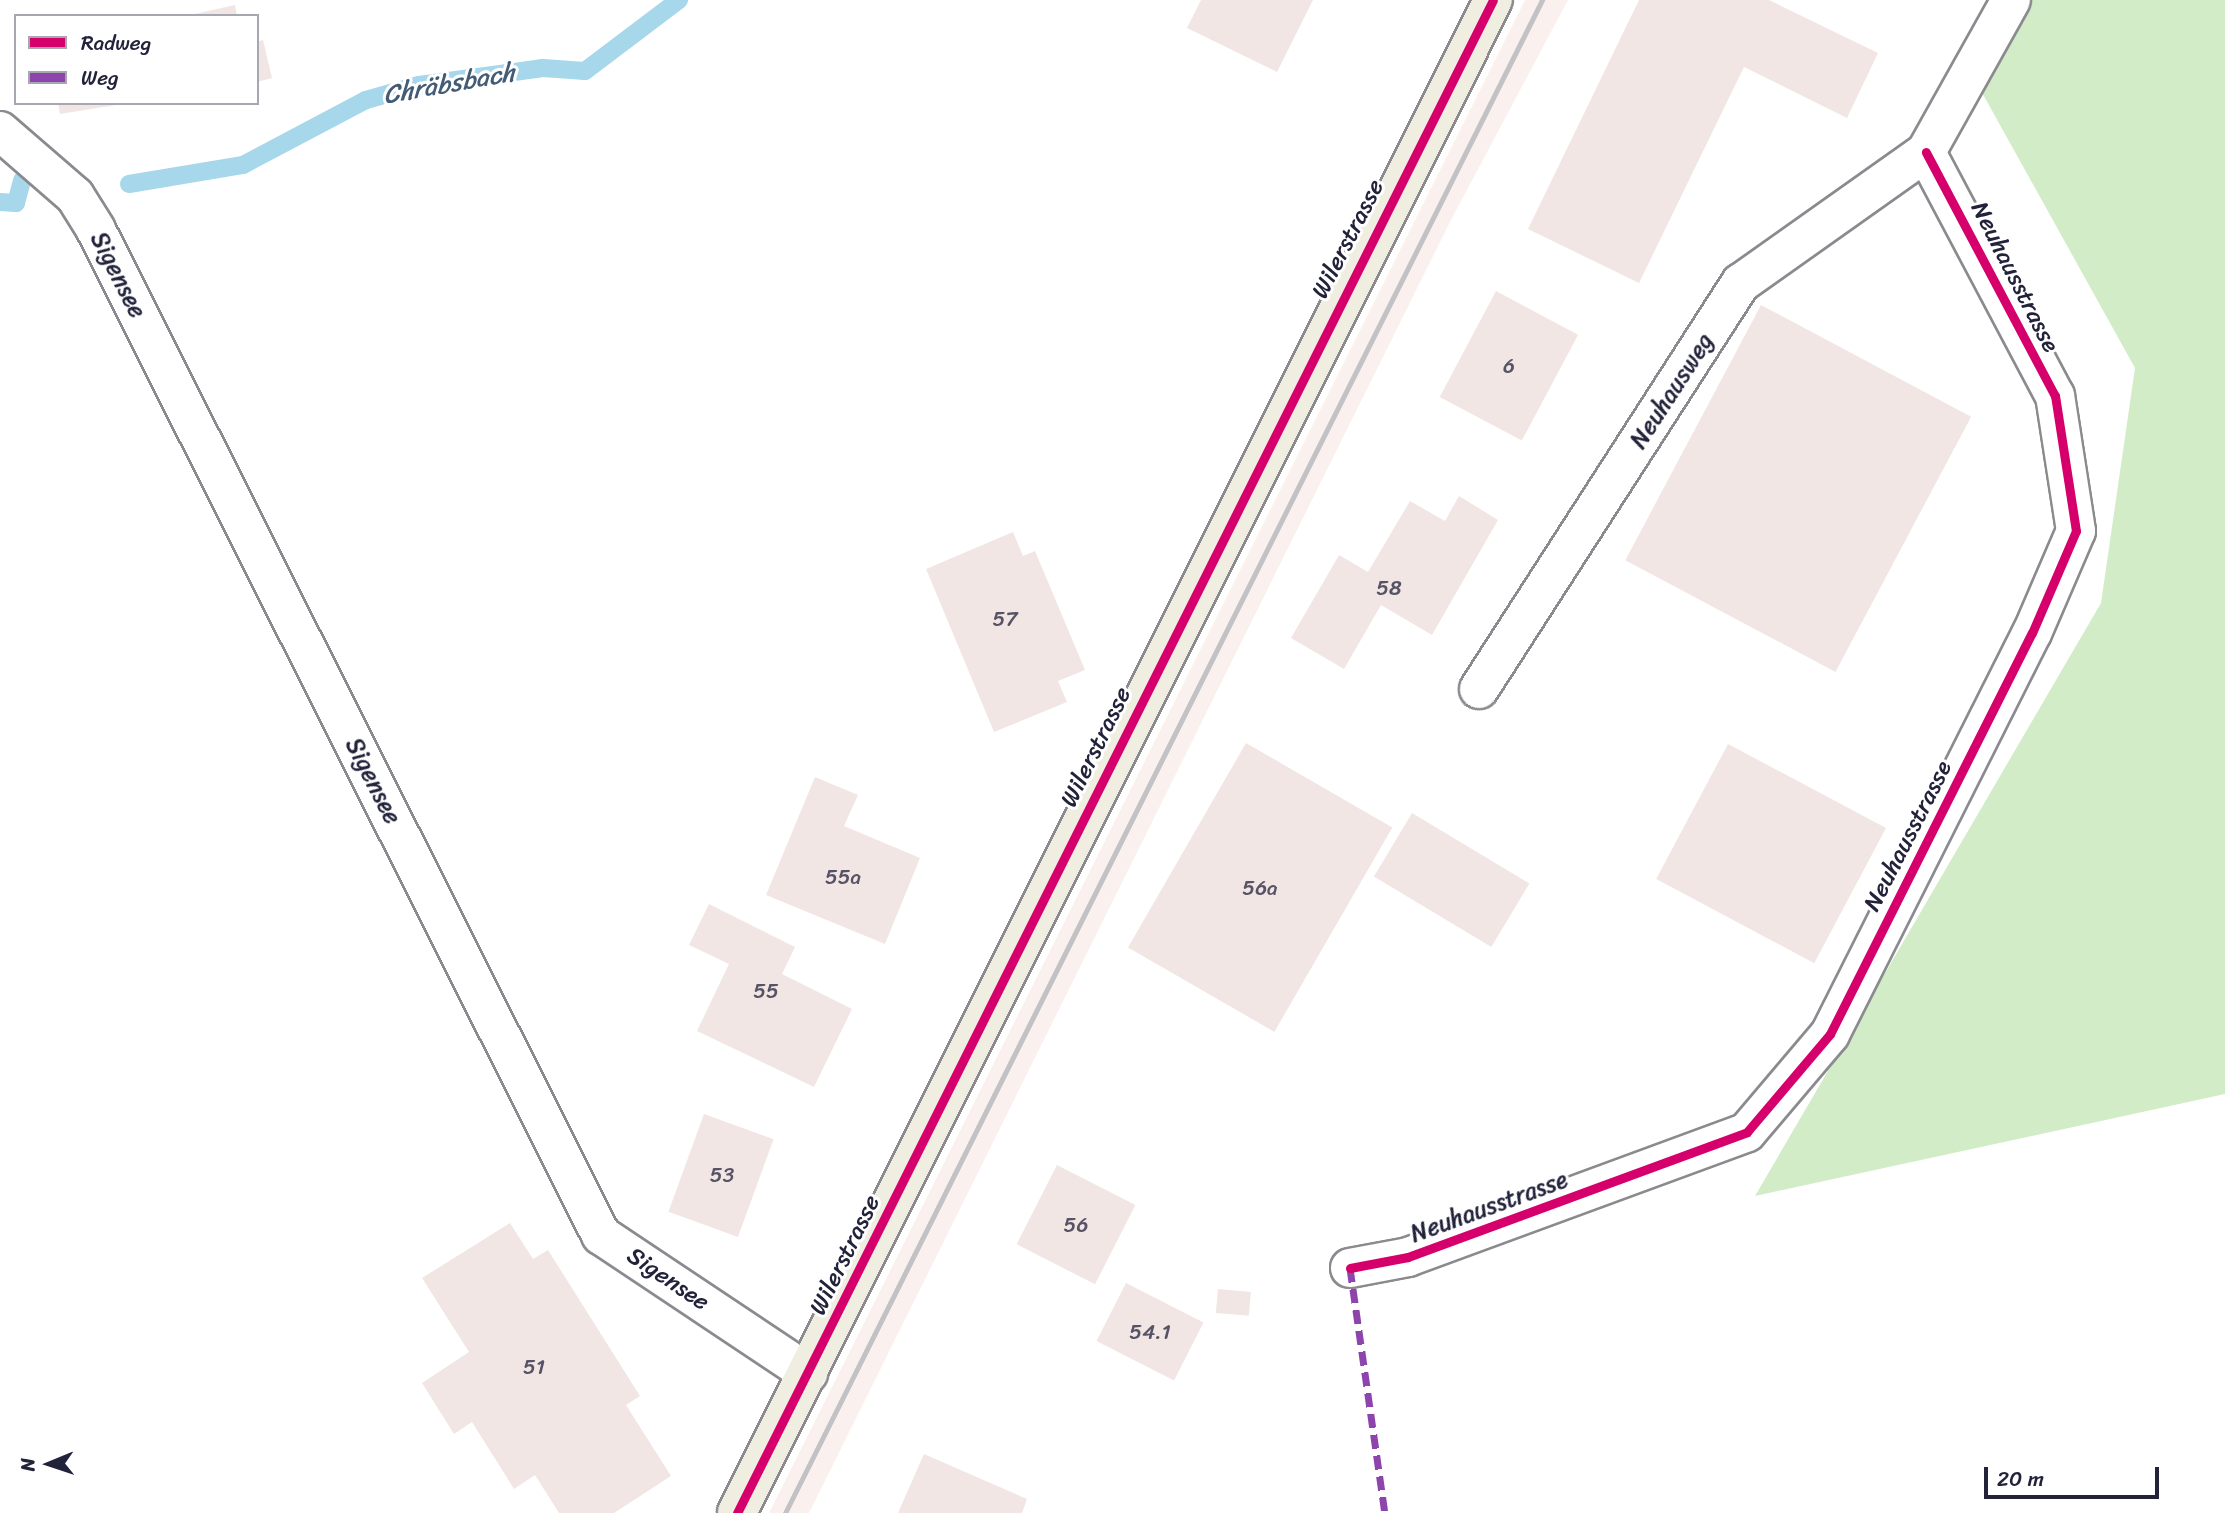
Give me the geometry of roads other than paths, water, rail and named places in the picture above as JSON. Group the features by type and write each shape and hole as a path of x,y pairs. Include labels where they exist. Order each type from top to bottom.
{"main road":[{"name":"Wilerstrasse","path":"737,1513 1493,0"}],"street":[{"path":"1926,152 2011,0"},
{"name":"Sigensee","path":"0,131 75,196 96,230 601,1234 808,1373"},
{"name":"Neuhausweg","path":"1479,689 1741,283 1926,152"},
{"name":"Neuhausstrasse","path":"1350,1268 1408,1257 1747,1132 1830,1034 2032,634 2076,531 2055,396 1926,152"}],"waterway":[{"name":"Chräbsbach","path":"129,184 243,165 366,100 419,85 543,68 585,71 679,0"},
{"name":"Chräbsbach","path":"0,202 16,203 22,180"}],"railway":[{"path":"785,1513 1542,0"}]}
